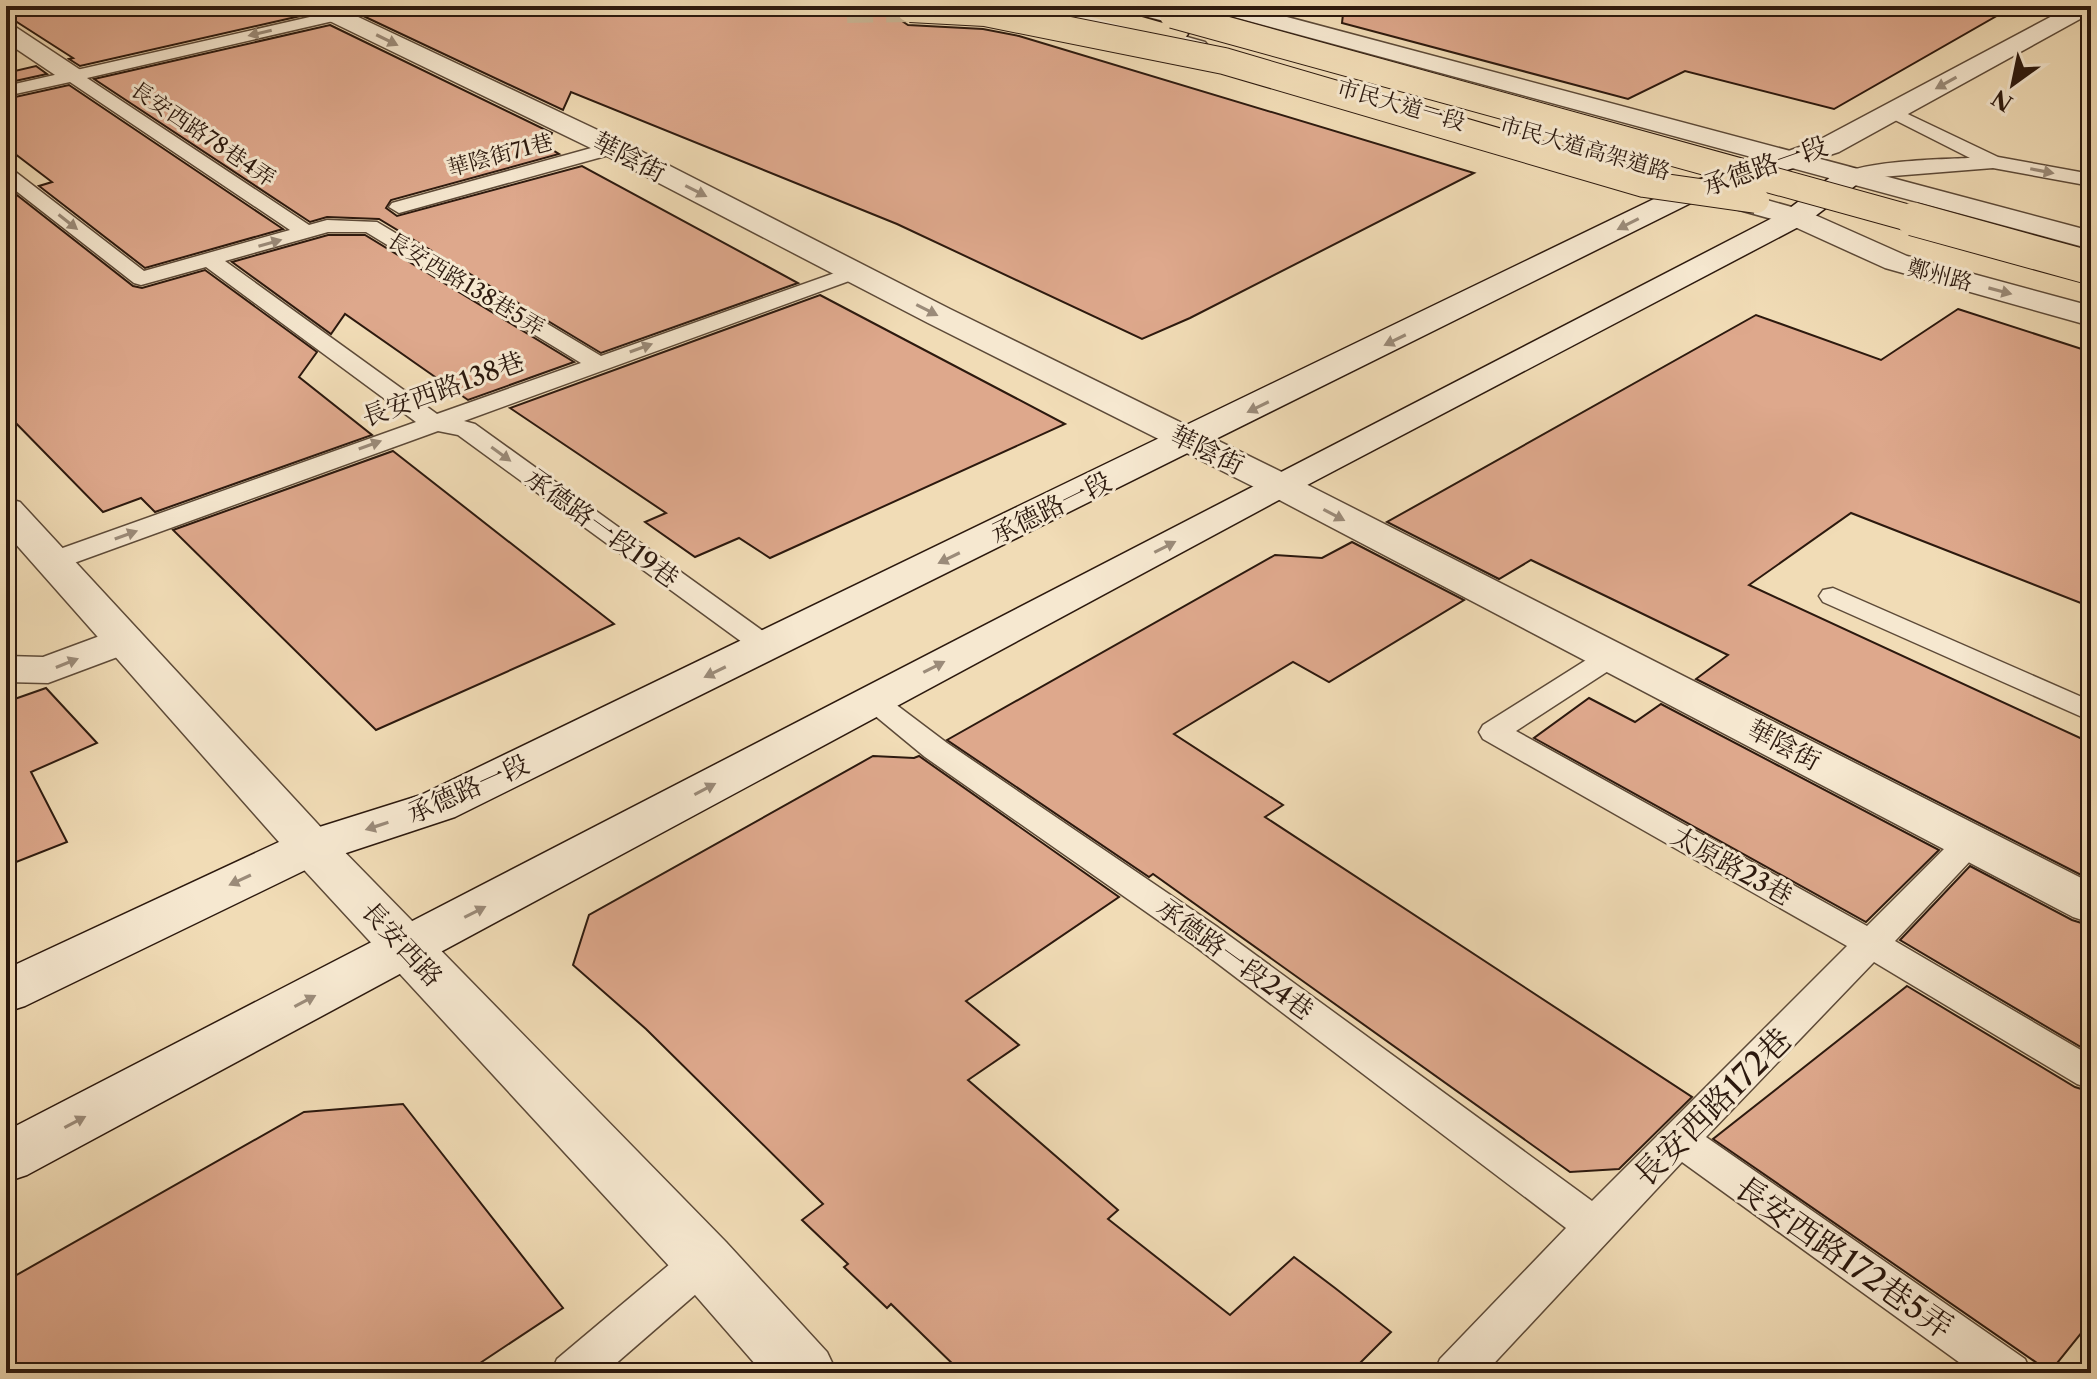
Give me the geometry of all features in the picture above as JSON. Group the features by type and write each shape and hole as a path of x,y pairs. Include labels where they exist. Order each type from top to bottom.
{"highway":[{"name":"市民大道高架道路","path":"1078,6 2091,294"},
{"name":"市民大道高架道路","path":"1207,6 2091,250"},
{"path":"1139,7 2091,268"},
{"path":"925,8 985,13 1224,61 1644,184 1791,210"}],"street":[{"name":"市民大道一段","path":"1052,6 1697,189 1791,210"},
{"name":"市民大道一段","path":"1220,6 1790,160"},
{"name":"承德路一段","path":"6,992 311,847 438,806 1697,189 1829,146 2088,6"},
{"name":"華陰街","path":"326,11 613,148 853,273 1279,485 2091,905"},
{"path":"6,31 73,76"},
{"path":"1790,160 2091,240"},
{"name":"承德路一段","path":"6,1158 1279,485 1850,176"},
{"name":"鄭州路","path":"1791,210 1896,262 2091,316"},
{"name":"長安西路","path":"6,510 311,847 704,1261 804,1373"},
{"path":"6,669 48,670 124,640"}],"lane":[{"path":"1121,6 1139,7 1230,33"},
{"path":"6,91 326,11"},
{"name":"長安西路78巷4弄","path":"73,76 317,229"},
{"path":"1893,112 1993,162"},
{"name":"華陰街71巷","path":"399,207 613,148"},
{"path":"1850,176 1904,167 1993,162 2091,180"},
{"path":"6,174 141,279 317,229"},
{"name":"長安西路138巷5弄","path":"317,229 370,226 598,364"},
{"path":"210,260 432,422"},
{"name":"長安西路138巷","path":"53,561 432,422 853,273"},
{"name":"承德路一段19巷","path":"432,422 466,429 767,647"},
{"path":"1833,596 2091,712"},
{"name":"太原路23巷","path":"1612,656 1494,732 1873,945 2091,1074"},
{"name":"承德路一段24巷","path":"871,700 936,750 1204,935 1594,1226"},
{"name":"長安西路172巷","path":"1463,1371 1594,1226 1970,843"},
{"name":"長安西路172巷5弄","path":"1680,1140 2009,1373"},
{"path":"573,1373 704,1261"}],"building":[{"path":"6,6 303,6 309,14 80,66 69,59 73,58 6,15"},
{"path":"342,6 895,6 896,17 908,25 983,29 1019,36 1474,173 1190,318 1142,339 897,224 571,92 563,110"},
{"path":"1344,6 2014,6 1834,109 1685,71 1628,99 1342,23"},
{"path":"330,25 552,133 546,146 559,154 391,200 386,208 397,216 582,166 798,283 601,353 379,219 327,217 310,222 94,79"},
{"path":"36,66 47,74 6,83 6,73"},
{"path":"69,85 283,229 145,268 39,186 52,182 6,147 6,99"},
{"path":"13,192 133,286 142,288 205,270 317,352 299,377 372,435 155,512 141,498 103,512 6,413 6,194"},
{"path":"328,235 365,235 574,362 468,400 345,314 331,334 232,262"},
{"path":"820,295 1065,424 770,558 739,538 695,557 645,522 666,513 510,408"},
{"path":"1958,309 2091,352 2091,607 1851,513 1749,585 2091,743 2091,880 1696,679 1728,655 1531,560 1499,579 1387,522 1756,315 1881,360"},
{"path":"393,451 614,624 376,730 173,530"},
{"path":"1352,542 1464,600 1329,682 1293,662 1174,734 1283,805 1265,817 1692,1097 1619,1169 1570,1172 1153,874 1149,877 947,740 1275,555 1322,558"},
{"path":"46,688 97,743 31,772 67,842 6,866 6,702"},
{"path":"1589,698 1635,722 1661,704 1939,850 1866,922 1534,738"},
{"path":"873,756 919,756 1119,897 966,1001 1019,1045 968,1080 1118,1210 1108,1219 1230,1315 1294,1257 1335,1288 1391,1332 1350,1373 962,1373 891,1304 887,1308 844,1267 848,1264 802,1220 823,1204 646,1029 573,965 589,915"},
{"path":"1970,866 2072,920 2091,926 2091,1053 1900,940"},
{"path":"1907,986 2075,1087 2091,1092 2091,1321 2050,1372 1713,1139"},
{"path":"403,1104 563,1308 465,1373 6,1373 6,1281 304,1112"}],"tunnel":[{"path":"847,10 910,9"}]}
